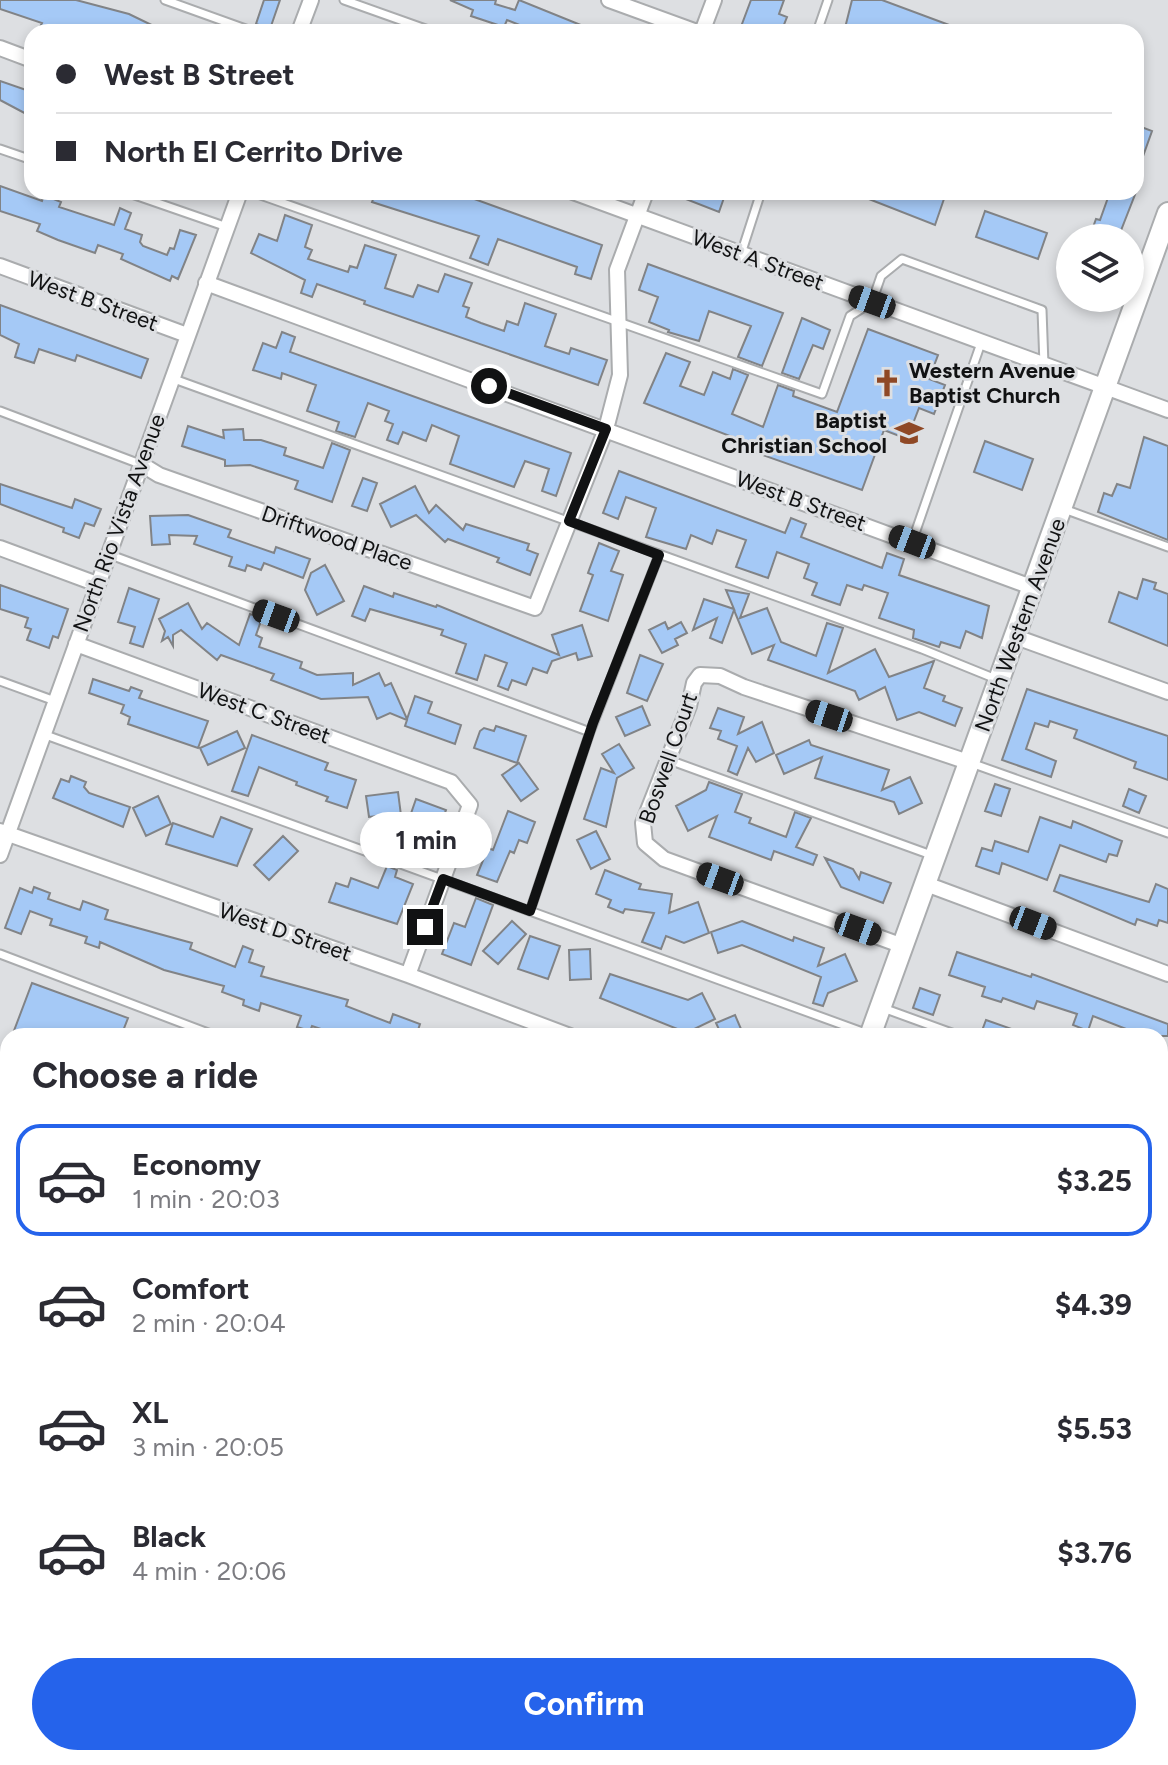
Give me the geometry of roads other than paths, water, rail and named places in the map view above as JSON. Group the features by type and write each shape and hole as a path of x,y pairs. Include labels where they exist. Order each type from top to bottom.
{"main road":[{"name":"North Western Avenue","path":"873,1028 1168,213"}],"street":[{"path":"302,24 311,0"},
{"path":"609,0 677,24"},
{"path":"704,24 714,0"},
{"path":"0,48 24,57"},
{"name":"North Rio Vista Avenue","path":"0,855 4,832 43,734 237,200"},
{"name":"West A Street","path":"594,200 1043,367 1168,410"},
{"path":"569,521 606,429 620,375 617,270 643,200"},
{"name":"West B Street","path":"0,266 187,335"},
{"name":"West B Street","path":"206,283 1034,588"},
{"name":"Driftwood Place","path":"141,464 159,475 535,608 569,521"},
{"path":"0,548 97,584"},
{"path":"1016,637 1168,692"},
{"name":"West C Street","path":"76,644 451,782 470,805 443,879"},
{"name":"Boswell Court","path":"903,946 664,859 645,843 643,823 669,760 694,683 700,675 720,676 744,687 971,763"},
{"name":"West D Street","path":"4,832 549,1028"},
{"path":"408,975 443,879"},
{"path":"926,884 1168,974"}],"lane":[{"path":"165,0 232,24"},
{"path":"344,0 412,24"},
{"path":"820,24 828,0"},
{"path":"0,149 24,157"},
{"path":"149,200 227,227"},
{"path":"274,200 822,394 850,316 872,302 881,276 902,259 1042,310 1043,367"},
{"path":"741,254 758,200"},
{"path":"912,542 981,343"},
{"path":"171,378 1000,681"},
{"path":"0,411 141,464"},
{"path":"1062,509 1168,547"},
{"path":"108,554 590,732"},
{"path":"530,911 590,732 659,555"},
{"path":"0,681 55,701"},
{"path":"43,734 848,1028"},
{"path":"669,760 936,857"},
{"path":"971,763 1168,833"},
{"path":"0,954 195,1028"},
{"path":"881,1007 938,1028"}],"place":[{"name":"Western Avenue Baptist Church","path":"887,383"},
{"name":"Baptist Christian School","path":"909,433"}]}
